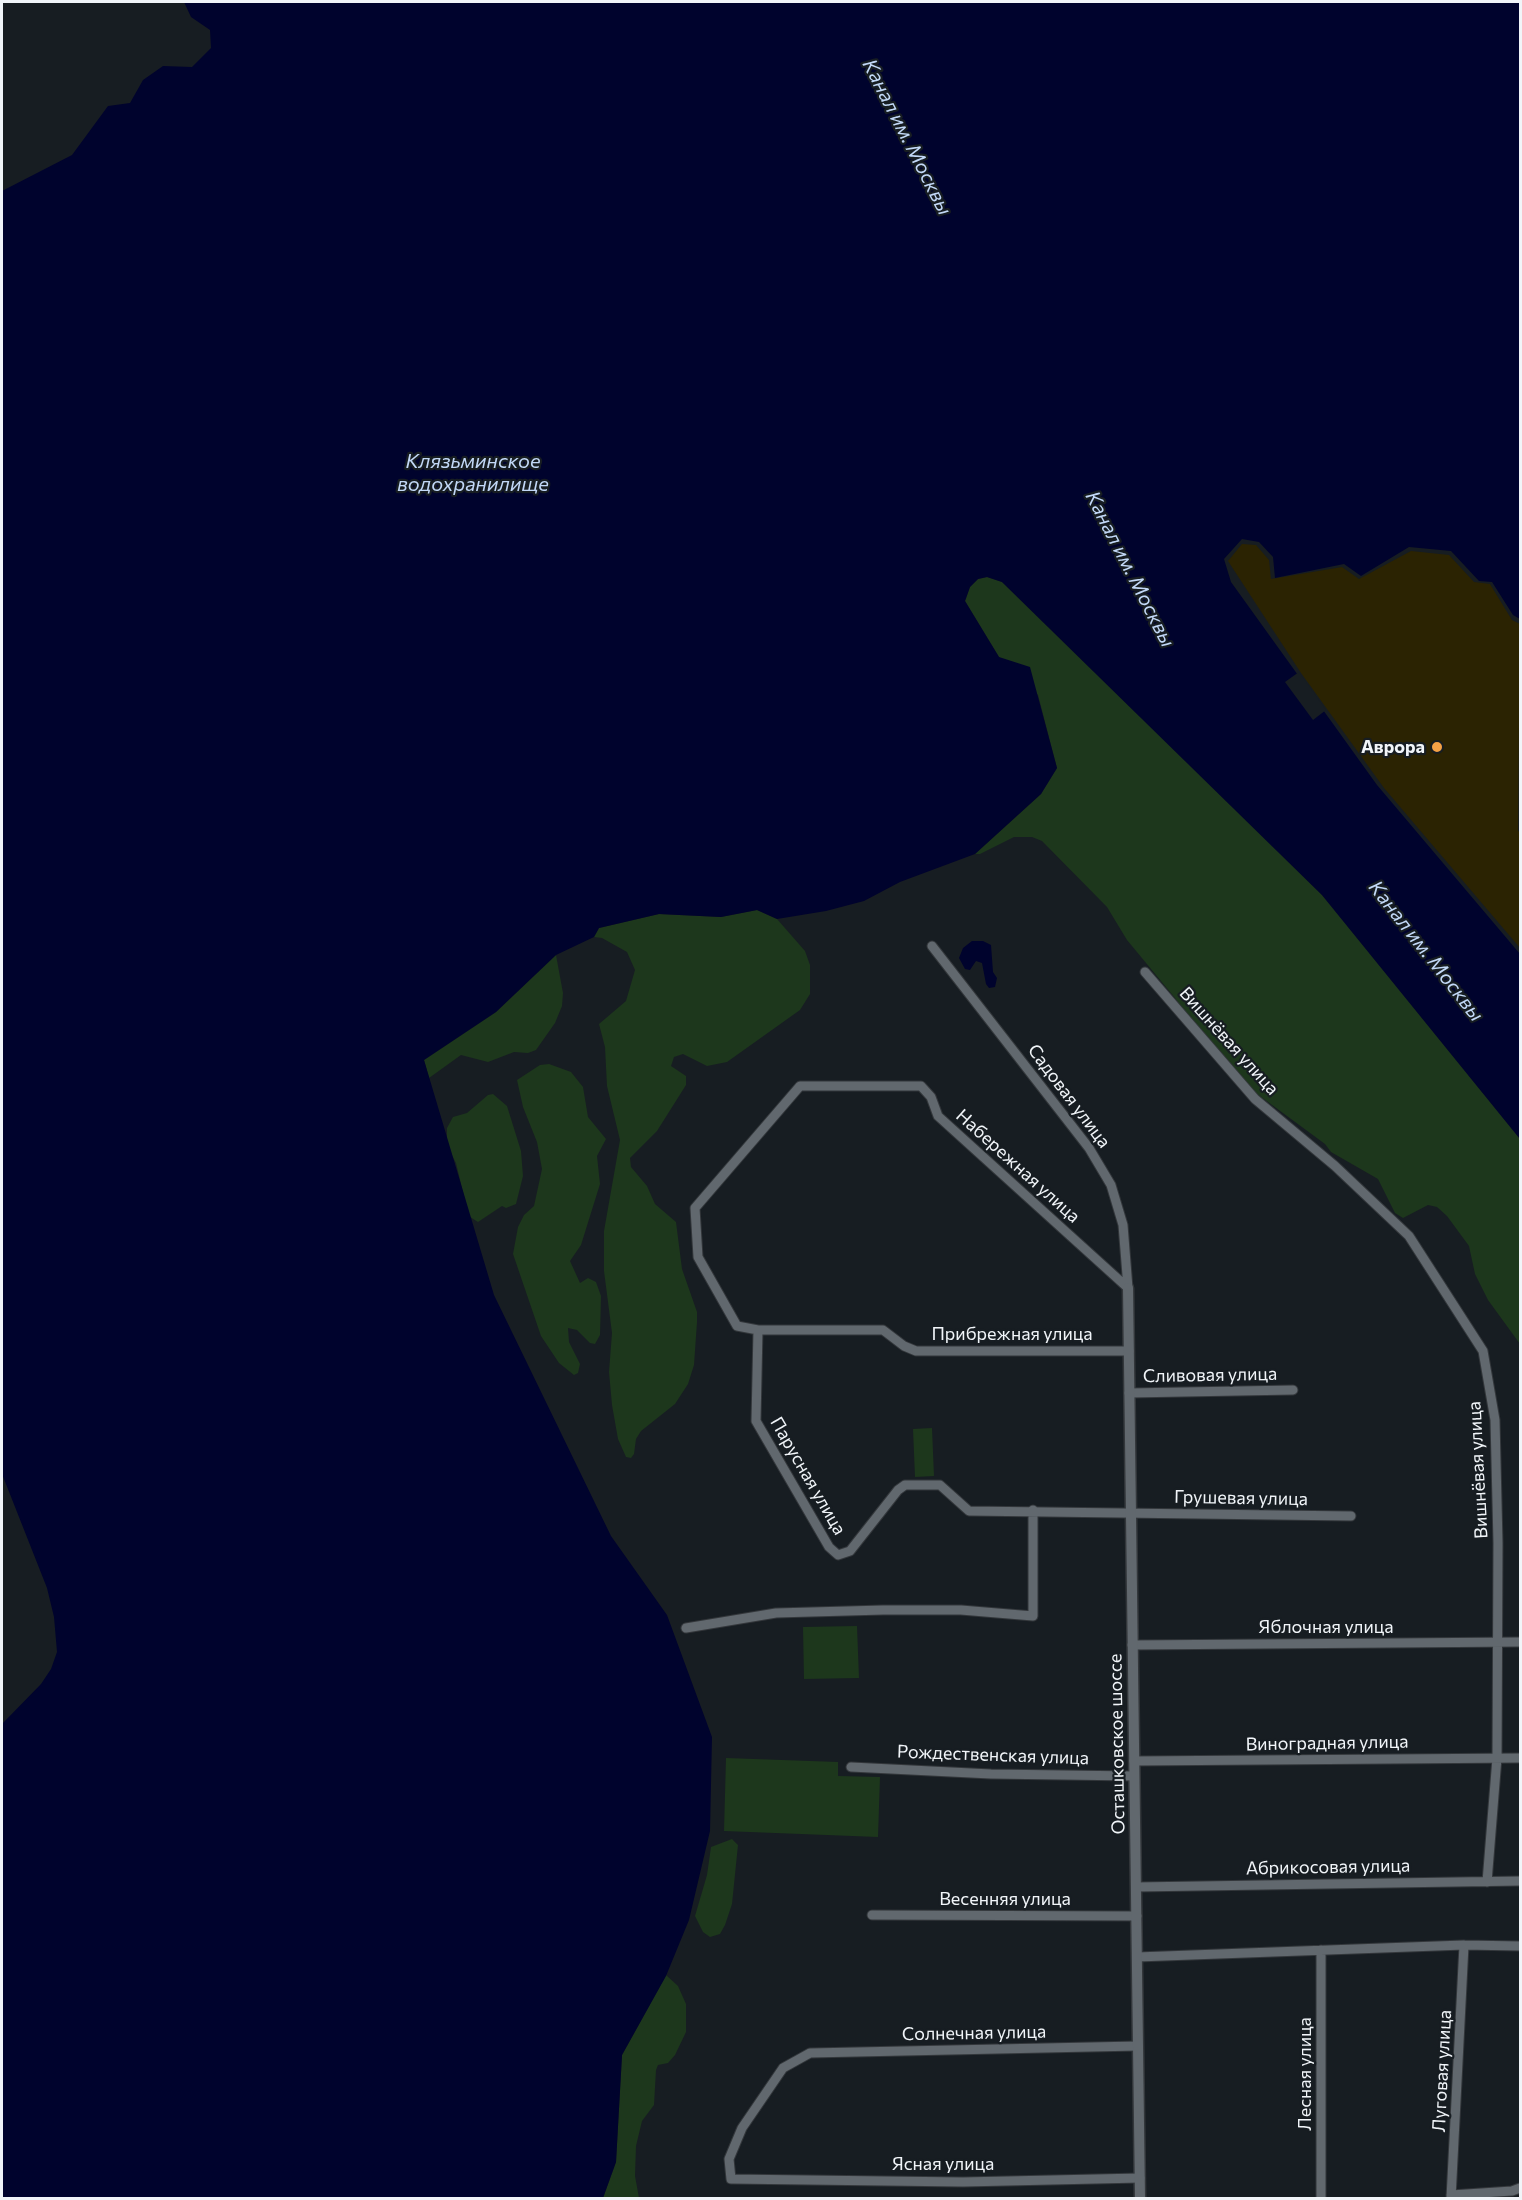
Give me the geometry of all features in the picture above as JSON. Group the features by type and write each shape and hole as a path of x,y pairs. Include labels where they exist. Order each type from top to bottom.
{"street":[{"name":"Садовая улица","path":"932,946 1089,1148 1111,1185 1123,1225 1128,1288"},
{"name":"Вишнёвая улица","path":"1145,972 1255,1099 1335,1166 1409,1236 1483,1351 1495,1420 1498,1543 1497,1758 1487,1882"},
{"name":"Набережная улица","path":"758,1330 736,1326 698,1257 695,1208 800,1086 921,1086 931,1097 938,1116 1128,1288"},
{"name":"Осташковское шоссе","path":"1128,1288 1140,2199"},
{"name":"Прибрежная улица","path":"758,1330 883,1330 904,1346 916,1351 1129,1351"},
{"name":"Парусная улица","path":"758,1330 756,1421 830,1547 838,1555 850,1551 898,1490 906,1485 940,1485 969,1511 1130,1512"},
{"name":"Сливовая улица","path":"1129,1393 1293,1390"},
{"path":"686,1628 776,1613 961,1610 1033,1616 1033,1510"},
{"name":"Грушевая улица","path":"1130,1512 1351,1516"},
{"name":"Яблочная улица","path":"1132,1645 1521,1642"},
{"name":"Виноградная улица","path":"1134,1761 1521,1758"},
{"name":"Рождественская улица","path":"850,1767 991,1774 1134,1776"},
{"name":"Абрикосовая улица","path":"1136,1887 1521,1881"},
{"name":"Весенняя улица","path":"872,1915 1137,1916"},
{"path":"1137,1957 1464,1945 1521,1946"},
{"name":"Луговая улица","path":"1451,2197 1464,1945"},
{"name":"Лесная улица","path":"1321,1950 1321,2199"},
{"name":"Солнечная улица","path":"745,2179 731,2179 729,2159 742,2128 783,2068 810,2053 1138,2046"},
{"name":"Ясная улица","path":"745,2179 963,2182 1140,2178"},
{"path":"1451,2197 1512,2192 1521,2188"}],"green space":[{"path":"987,577 1002,582 1322,895 1520,1139 1520,1344 1488,1300 1475,1274 1469,1246 1447,1216 1437,1207 1428,1205 1403,1218 1395,1213 1378,1179 1331,1152 1325,1144 1249,1088 1191,1022 1175,998 1127,940 1107,907 1042,841 1032,837 1014,837 980,854 975,854 1041,794 1057,768 1038,695 999,657 965,601 970,587 978,579"},
{"path":"757,910 777,919 805,951 810,965 810,994 800,1010 727,1062 707,1066 683,1054 674,1057 671,1066 686,1076 686,1085 657,1131 630,1158 631,1167 647,1186 655,1204 676,1222 682,1269 697,1312 697,1322 694,1365 688,1384 675,1404 641,1431 636,1439 634,1454 631,1458 626,1457 618,1439 612,1405 609,1372 612,1333 604,1271 604,1231 620,1140 607,1086 605,1047 599,1024 626,1001 635,970 627,952 602,938 594,937 599,928 659,914 721,917"},
{"path":"556,955 563,993 562,1006 555,1023 536,1050 528,1053 514,1052 488,1062 461,1055 429,1078 424,1060 496,1012"},
{"path":"549,1064 571,1072 583,1087 588,1117 606,1139 597,1156 600,1184 581,1245 570,1261 580,1283 588,1278 596,1282 601,1296 600,1335 595,1344 590,1343 577,1330 568,1328 569,1342 580,1364 578,1373 574,1375 559,1363 541,1336 513,1254 518,1227 524,1215 534,1206 542,1169 537,1142 523,1107 517,1080 540,1065"},
{"path":"493,1094 507,1106 521,1151 523,1176 516,1204 506,1208 502,1206 478,1222 470,1217 467,1209 456,1163 447,1146 447,1128 453,1117 467,1113 488,1095"},
{"path":"932,1428 934,1476 915,1477 913,1429"},
{"path":"857,1626 859,1678 804,1679 803,1627"},
{"path":"726,1758 838,1762 838,1776 880,1777 878,1837 724,1831"},
{"path":"732,1839 738,1845 732,1904 720,1934 710,1937 703,1932 695,1916 707,1875 711,1847"},
{"path":"666,1975 678,1986 686,2004 686,2032 675,2055 668,2063 658,2065 656,2070 654,2105 642,2121 636,2146 635,2176 639,2198 603,2198 616,2162 622,2055"}],"sand":[{"name":"Аврора","path":"1242,544 1256,545 1269,560 1271,579 1342,567 1359,579 1411,551 1449,555 1474,582 1490,584 1512,620 1520,624 1518,831 1520,832 1520,948 1384,788 1301,673 1228,561"}],"water":[{"name":"Клязьминское водохранилище","path":"184,2 1520,2 1520,619 1513,615 1492,582 1479,581 1451,551 1409,547 1361,576 1344,564 1275,578 1273,557 1259,542 1242,539 1224,559 1231,582 1377,785 1520,954 1520,1139 1322,895 1002,582 987,577 978,579 970,587 965,601 999,657 1030,667 1057,768 1041,794 975,854 900,882 864,901 826,911 777,919 757,910 721,917 659,914 599,928 594,937 556,955 496,1012 424,1060 494,1295 611,1536 667,1615 712,1737 710,1831 689,1920 666,1976 622,2055 616,2162 603,2198 2,2198 2,1724 41,1684 51,1669 57,1652 54,1617 47,1588 2,1474 2,191 72,155 108,106 130,103 143,80 163,66 192,67 211,48 210,30 191,17"},
{"path":"972,941 983,941 991,945 993,972 997,978 995,987 989,988 986,984 982,963 976,961 970,970 965,969 959,958 963,948"}],"pier":[{"path":"1299,672 1326,710 1313,720 1285,682"}],"place":[{"name":"Аврора","path":"1437,747"}],"water label":[{"name":"Канал им. Москвы","path":"907,137"},
{"name":"Канал им. Москвы","path":"1130,569"},
{"name":"Канал им. Москвы","path":"1426,951"}]}
